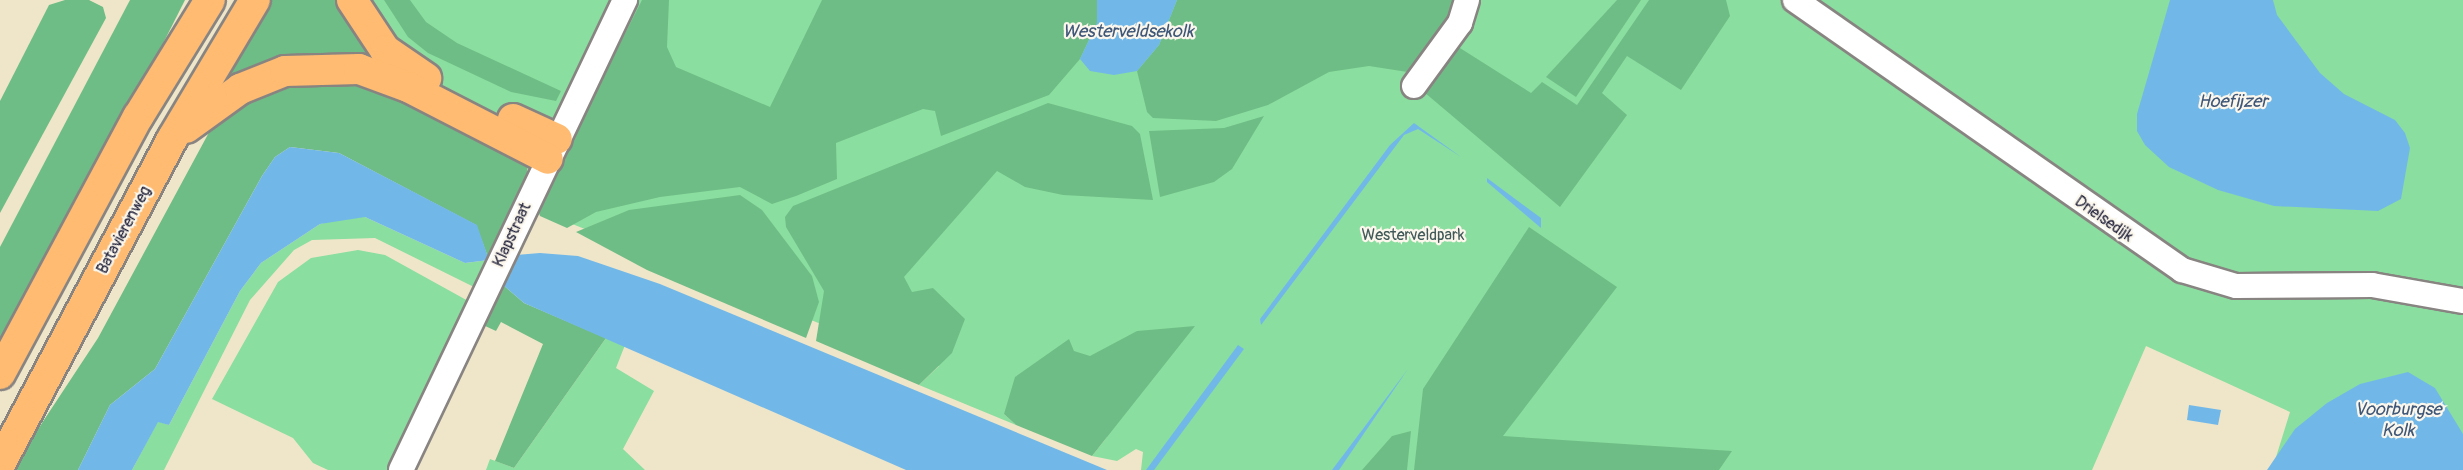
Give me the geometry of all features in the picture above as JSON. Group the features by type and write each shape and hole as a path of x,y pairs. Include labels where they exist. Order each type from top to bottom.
{"main road":[{"path":"171,66 172,39 190,0"},
{"path":"0,374 210,0"},
{"name":"Batavierenweg","path":"0,464 172,139 255,0"},
{"path":"352,0 368,29 403,67 552,149"},
{"path":"172,139 240,89 263,79 285,71 347,69 408,87 552,149"}],"street":[{"name":"Klapstraat","path":"401,470 625,0"},
{"path":"1414,86 1461,23 1467,0"},
{"name":"Drielsedijk","path":"1795,0 2182,270 2236,286 2372,285 2463,301"}],"green space":[{"path":"65,0 89,0 103,7 106,18 0,213 0,101 49,5"},
{"path":"130,0 185,0 0,366 0,247"},
{"path":"272,0 346,0 378,52 373,65 210,100"},
{"name":"Westerveldpark","path":"362,0 2463,0 2463,470 2272,470 2290,412 2146,346 2092,470 1141,470 1143,452 1136,449 1117,461 1092,456 1107,437 1004,414 1016,425 919,385 939,366 873,345 545,213 544,146 401,80"},
{"path":"384,0 410,0 426,22 457,43 561,91 556,101 511,92 428,53 408,37"},
{"path":"642,0 669,0 667,47 676,67 770,107 822,0 1097,0 1097,23 1080,59 1049,95 941,136 935,111 923,109 836,143 837,179 796,196 772,204 740,187 660,197 596,212 567,228 540,216 537,208"},
{"path":"1177,0 1464,0 1414,73 1369,66 1329,72 1268,105 1216,121 1153,118 1147,112 1137,71 1159,45"},
{"path":"1617,0 1641,0 1576,97 1546,77"},
{"path":"1649,0 1726,0 1730,16 1681,90 1627,56 1602,93 1627,115 1560,207 1424,92 1452,43 1531,93 1542,82 1577,105"},
{"path":"343,74 528,158 527,179 489,260 476,225 339,153 290,147 275,157 262,176 155,369 110,405 78,470 11,470 98,338 220,112 241,96"},
{"path":"1048,103 1132,126 1140,134 1153,200 1063,195 1025,187 997,171 904,277 912,292 933,288 965,319 952,353 919,385 816,341 824,291 786,227 785,217 793,206"},
{"path":"1264,116 1232,169 1214,182 1160,197 1149,131 1224,128"},
{"path":"740,195 762,210 812,276 819,302 806,338 647,270 576,232 629,210"},
{"path":"351,216 365,217 465,263 489,260 476,288 375,238 312,240 294,250 250,300 164,470 132,470 158,421 169,425 240,291 261,263 320,224"},
{"path":"1529,227 1617,287 1503,436 1732,451 1719,470 1414,470 1423,389"},
{"path":"358,250 385,255 470,302 389,470 328,470 313,463 293,438 212,399 278,282 311,258"},
{"path":"502,284 524,303 606,338 514,468 495,461 543,344 501,322 496,331 483,325"},
{"path":"1195,326 1092,456 1016,425 1004,414 1015,377 1069,339 1074,351 1090,356 1137,331"},
{"path":"606,338 625,345 616,368 654,391 623,449 645,470 486,470 490,459 514,468"},
{"path":"1411,431 1407,470 1362,470 1392,436"}],"water":[{"name":"Westerveldsekolk","path":"1097,0 1177,0 1159,45 1137,71 1114,75 1090,71 1080,59 1097,23"},
{"name":"Hoefijzer","path":"2170,0 2273,0 2277,15 2320,73 2344,94 2395,120 2405,133 2410,148 2401,199 2378,211 2274,206 2218,190 2169,167 2145,145 2137,131 2137,114"},
{"path":"1414,123 1461,157 1418,129 1404,135 1261,325 1260,319 1390,145"},
{"path":"290,147 339,153 477,225 489,260 465,263 365,217 320,224 261,263 240,291 169,425 158,422 132,470 78,470 110,405 155,369 262,176 275,157"},
{"path":"1487,178 1541,218 1541,228 1487,182"},
{"path":"540,253 578,256 660,284 1107,470 906,470 524,303 502,284 516,255"},
{"path":"1238,345 1244,349 1154,470 1146,470"},
{"path":"1408,369 1339,470 1332,470"},
{"name":"Voorburgse Kolk","path":"2408,372 2435,388 2463,434 2463,470 2267,470 2295,429 2327,403 2360,384"},
{"path":"2189,405 2221,410 2218,425 2187,420"}]}
